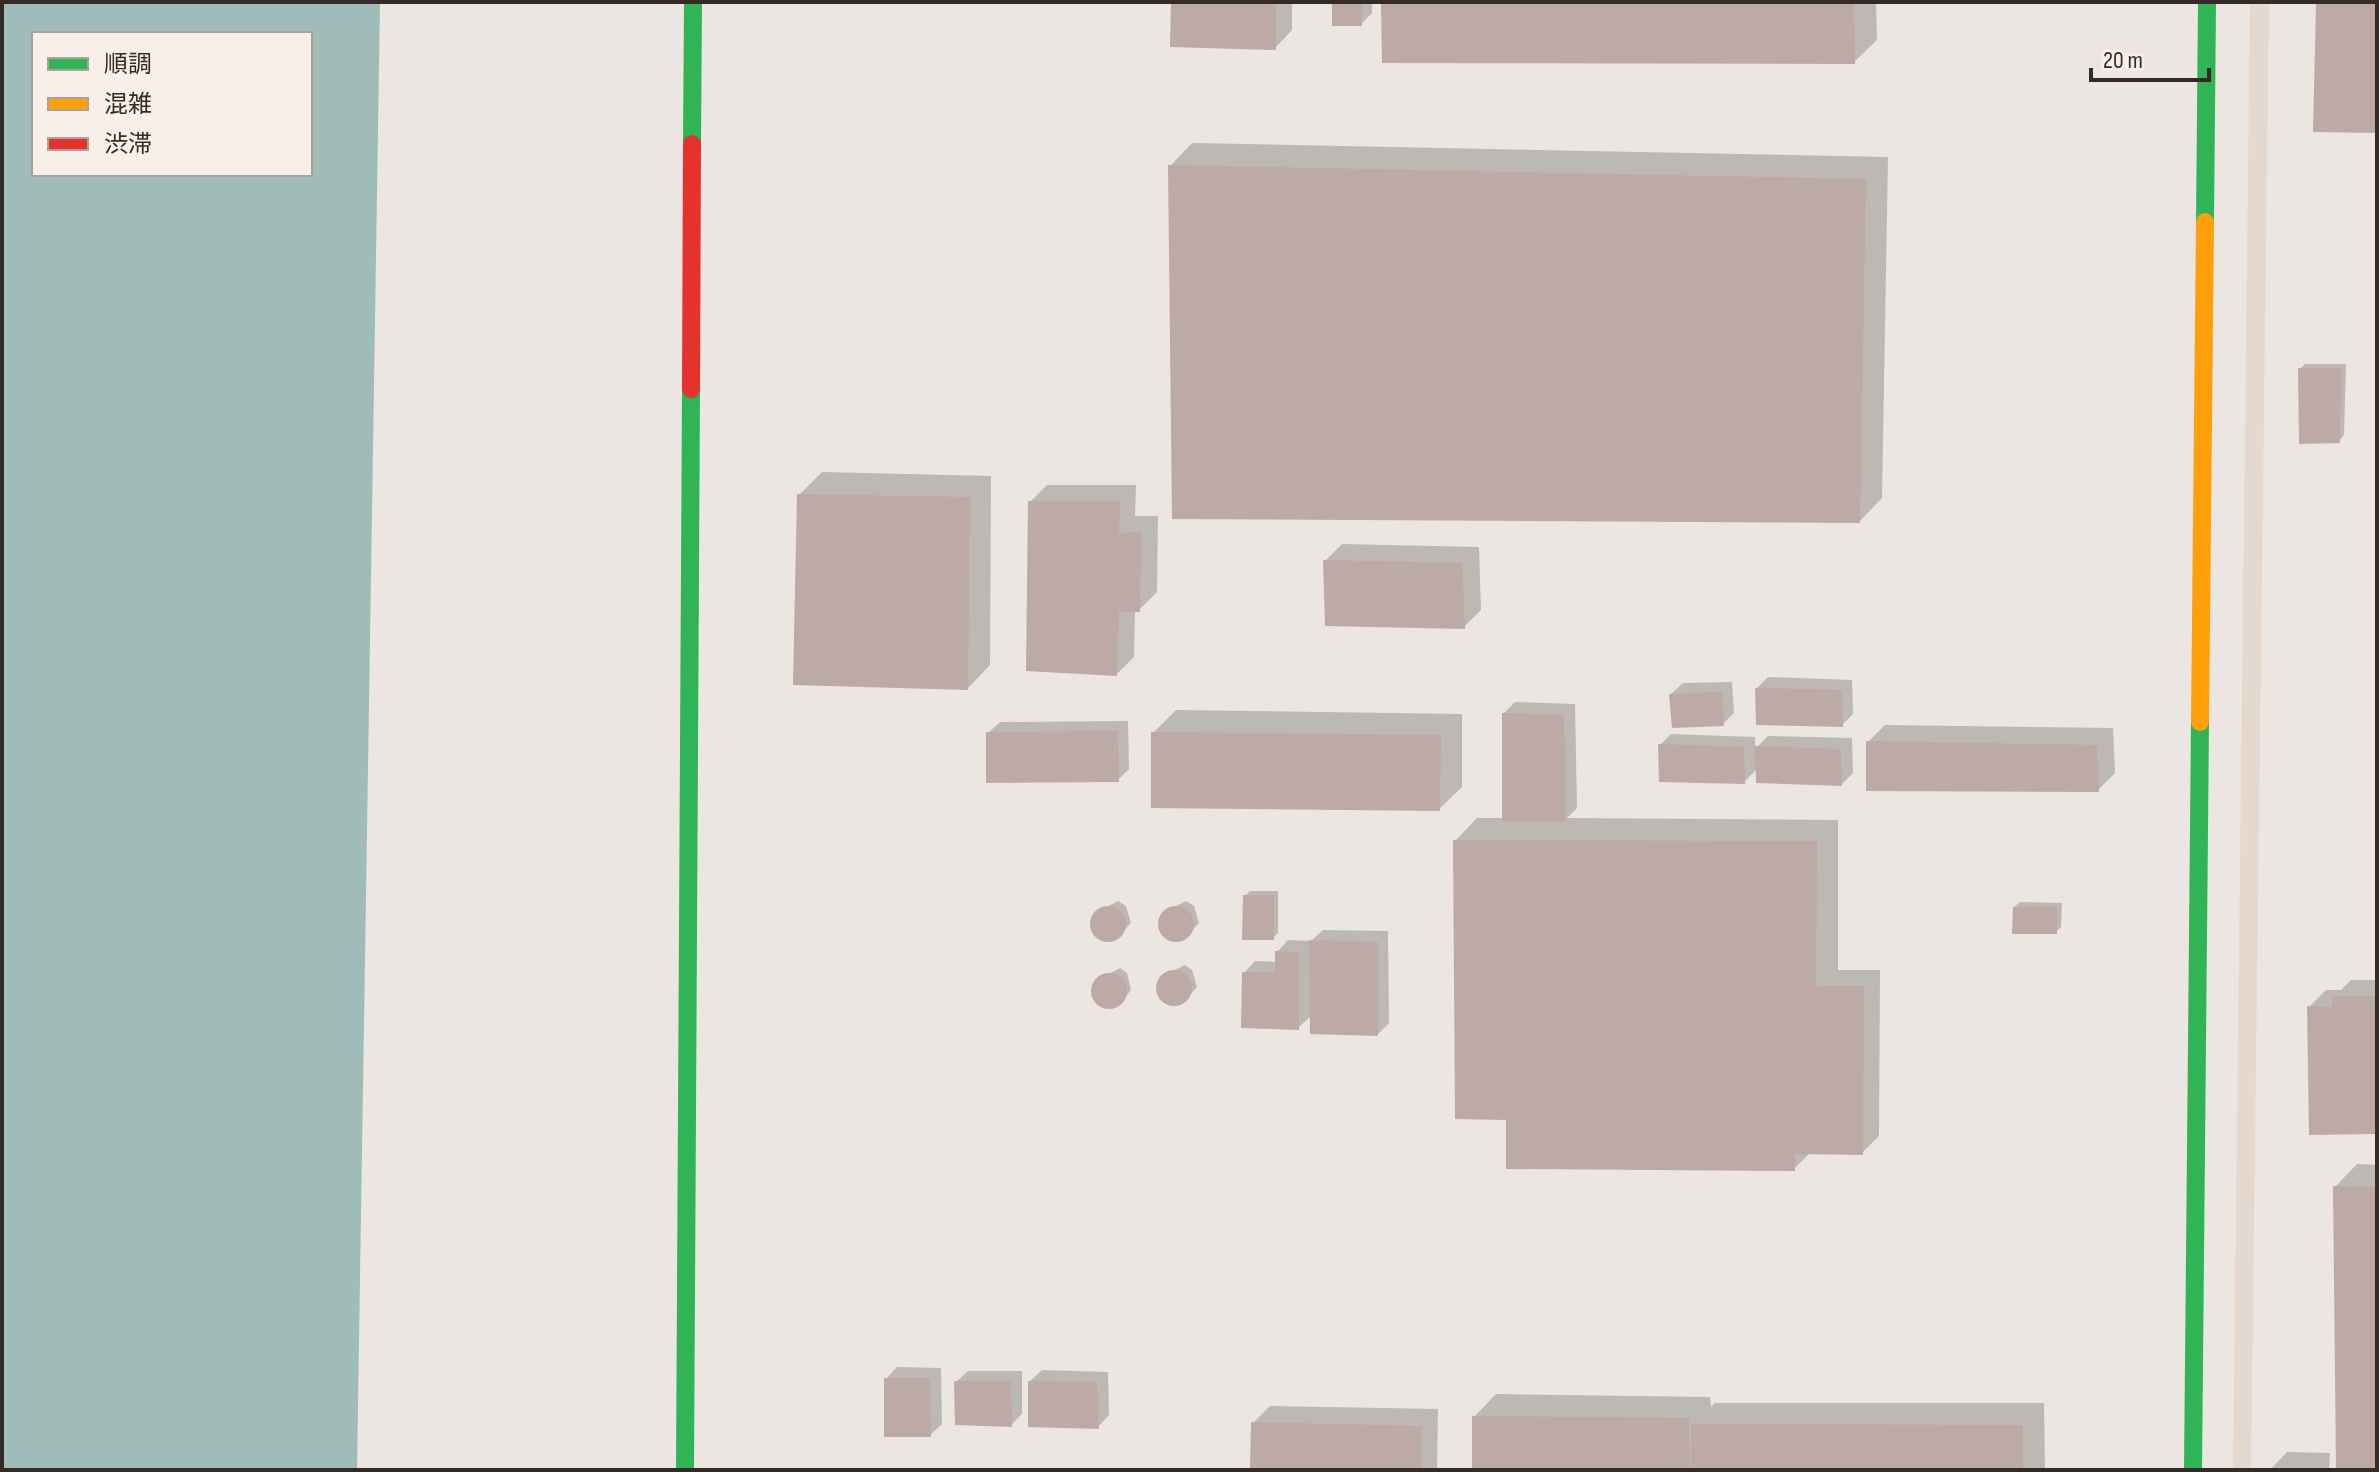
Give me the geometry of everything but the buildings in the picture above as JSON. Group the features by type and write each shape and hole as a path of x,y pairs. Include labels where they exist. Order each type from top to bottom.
{"street":[{"path":"685,1470 693,2"},
{"path":"2193,1470 2207,2"}],"shaded area":[{"path":"2250,2 2269,2 2251,1470 2233,1470"}],"water":[{"path":"2,2 380,2 357,1470 2,1470"}],"traffic: fast":[{"path":"692,144 693,2"},
{"path":"2205,222 2207,2"},
{"path":"685,1470 691,389"},
{"path":"2193,1470 2200,722"}],"traffic: slow":[{"path":"2200,722 2205,222"}],"traffic: jam":[{"path":"691,389 692,144"}]}
